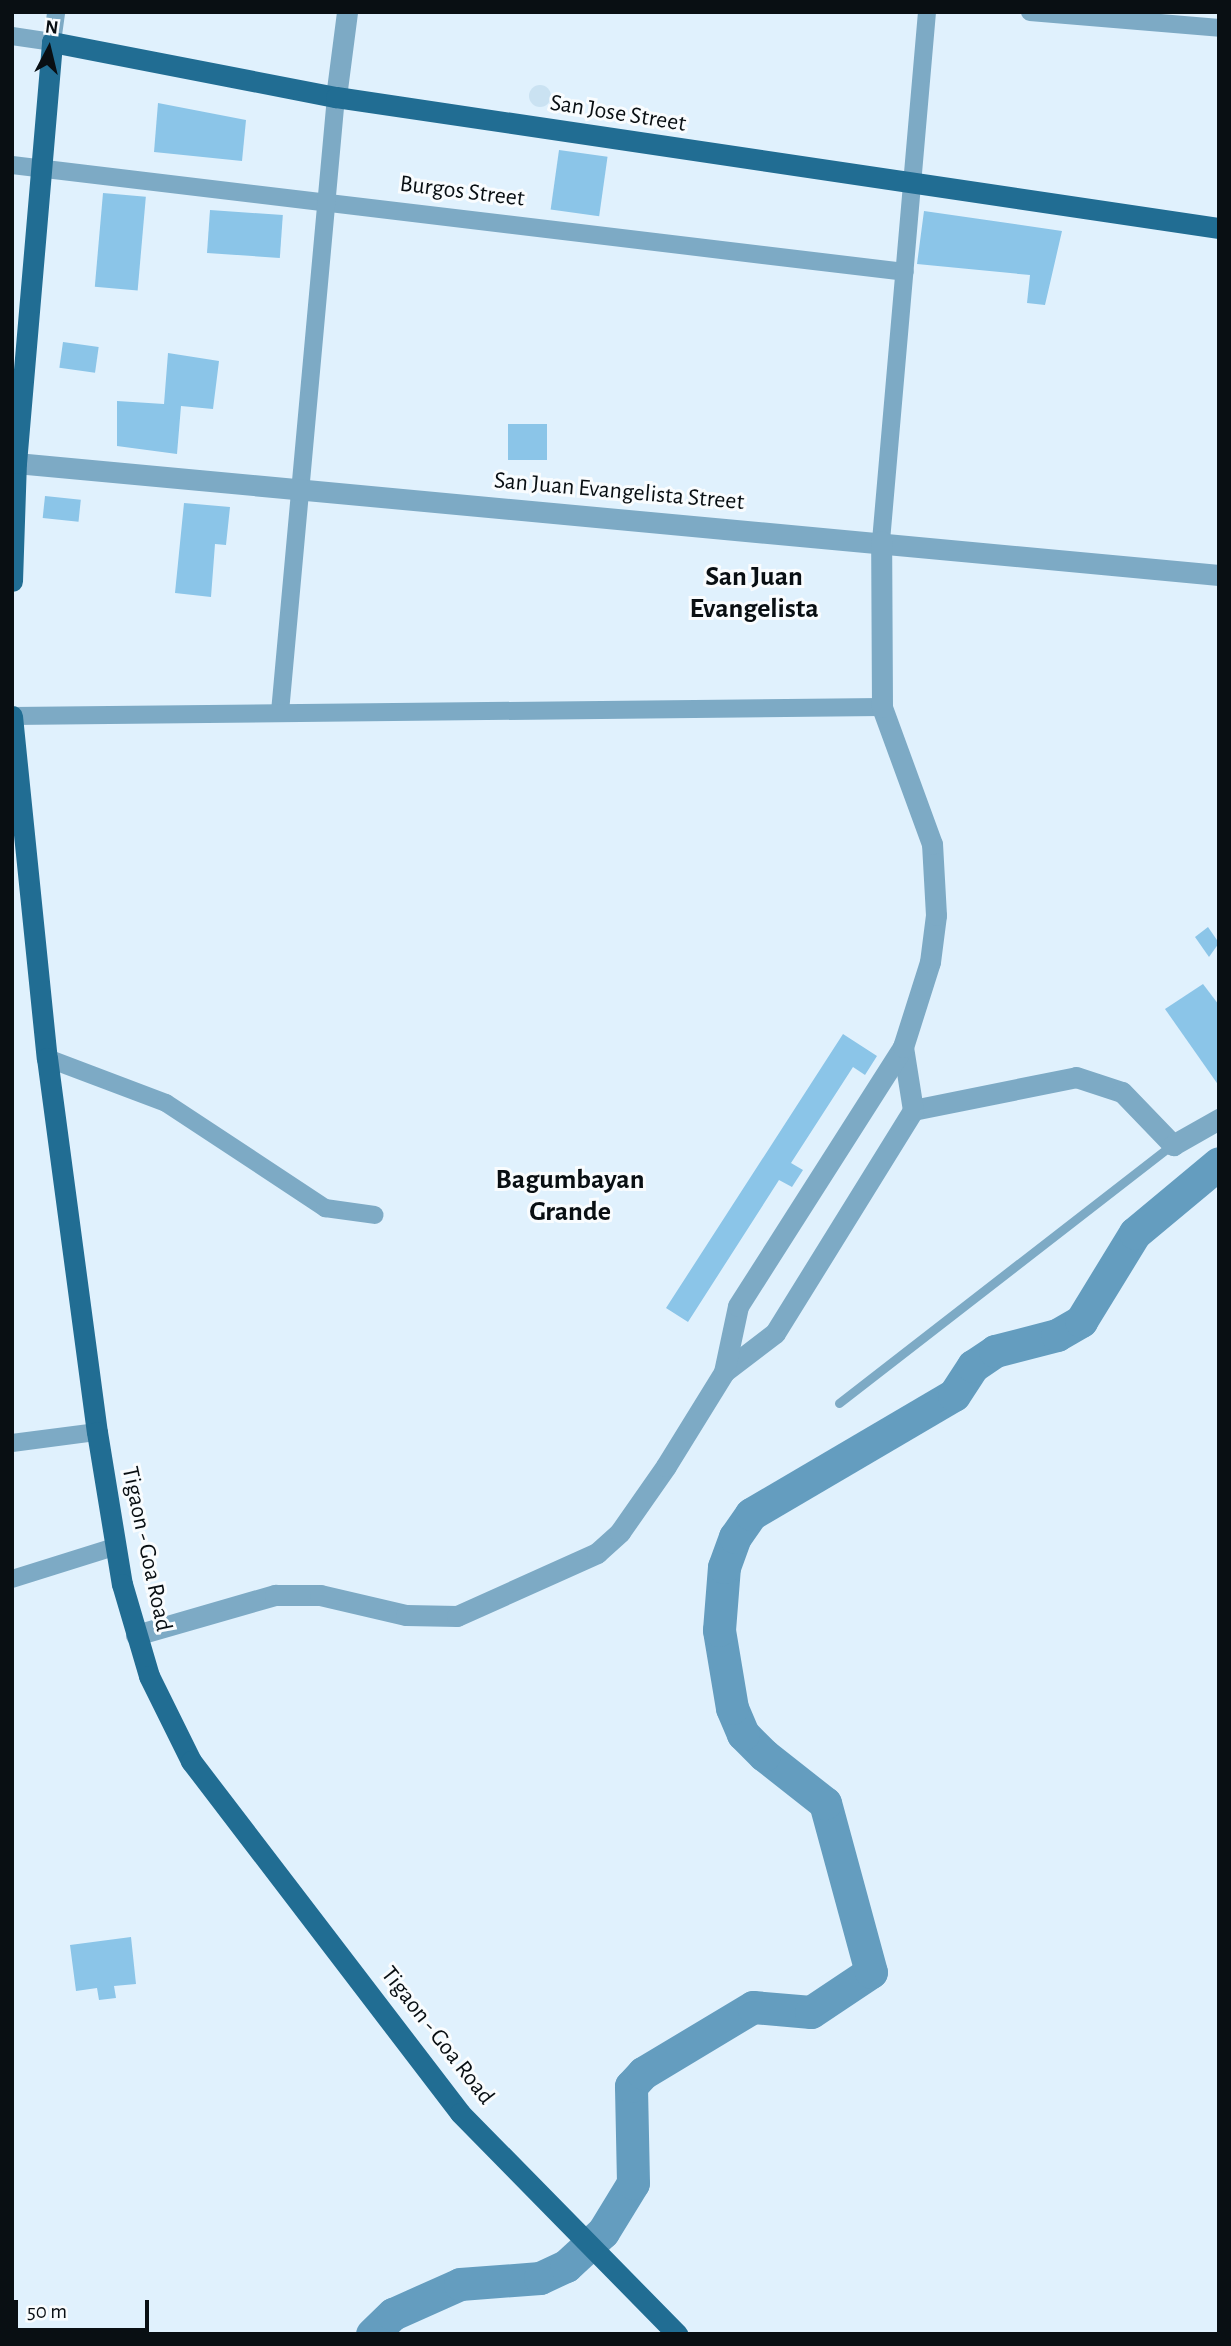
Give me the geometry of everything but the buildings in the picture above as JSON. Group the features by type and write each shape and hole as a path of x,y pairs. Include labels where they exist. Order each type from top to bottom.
{"main road":[{"name":"San Jose Street","path":"52,43 336,97 915,186 1219,228"},
{"path":"12,581 16,463 52,43"},
{"name":"Tigaon - Goa Road","path":"12,716 20,863 114,1546 136,1635 163,1710 191,1761 460,2113 677,2334"}],"street":[{"path":"52,43 56,12"},
{"path":"280,712 346,12"},
{"path":"724,1372 738,1306 904,1047 930,962 935,873 926,820 893,749 882,707 881,541 915,186 927,12"},
{"path":"1030,12 1219,28"},
{"name":"San Jose Street","path":"12,36 52,43"},
{"name":"Burgos Street","path":"12,165 327,200 905,272"},
{"name":"San Juan Evangelista Street","path":"16,463 299,491 881,541 1219,575"},
{"path":"12,716 882,707"},
{"path":"136,1635 275,1595 320,1595 406,1615 447,1617 538,1582 597,1553 620,1532 724,1372 775,1333 913,1110 904,1047"},
{"path":"47,1058 166,1103 325,1208 375,1215"},
{"path":"913,1110 1093,1078 1137,1104 1172,1145 1219,1119"},
{"path":"12,1443 97,1432"},
{"path":"12,1579 114,1546"}],"lane":[{"path":"839,1403 1172,1145"}],"shaded area":[{"path":"540,85 548,88 551,96 548,104 540,107 532,104 529,96 532,88"}],"waterway":[{"path":"372,2334 393,2314 460,2284 540,2278 566,2266 603,2232 633,2183 631,2086 643,2073 753,2007 811,2012 871,1972 825,1803 764,1755 743,1734 732,1708 719,1630 724,1567 735,1537 751,1514 954,1395 973,1366 995,1351 1057,1335 1081,1321 1135,1233 1219,1163"}],"district":[{"name":"San Juan Evangelista","path":"754,593"},
{"name":"Bagumbayan Grande","path":"570,1196"}]}
